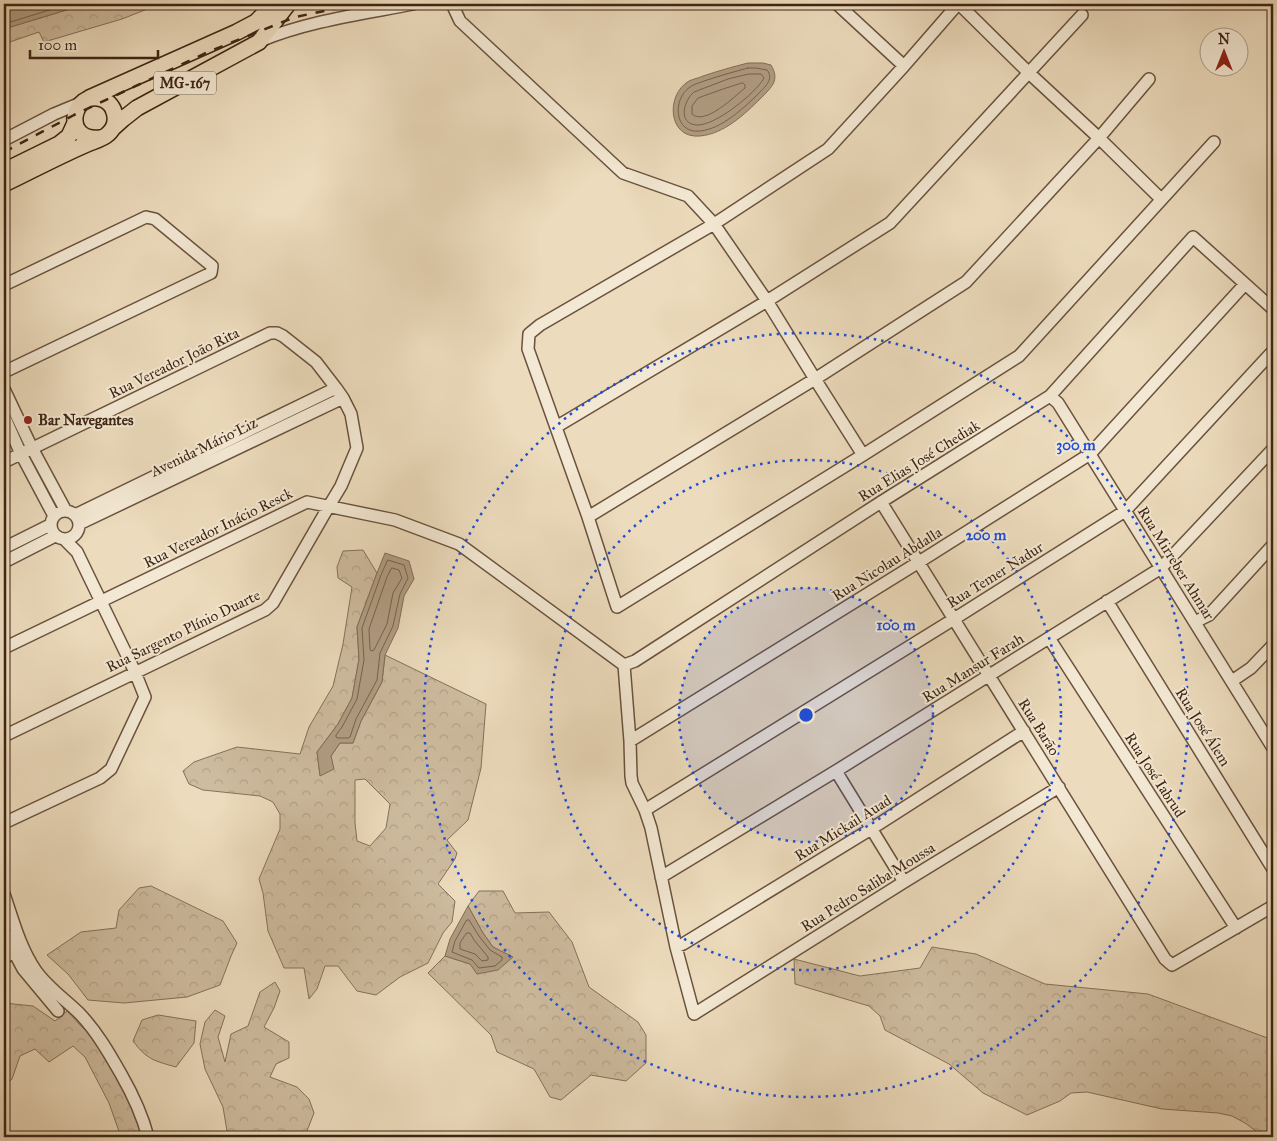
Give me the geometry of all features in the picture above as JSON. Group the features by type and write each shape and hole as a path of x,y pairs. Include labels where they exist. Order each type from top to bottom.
{"main road":[{"path":"100,138 92,139 78,131 74,115 84,101 237,32 256,22 273,4"},
{"name":"MG-167","path":"4,184 108,134 137,108 260,42 288,4"},
{"path":"84,101 98,98 111,106 115,113 113,128"},
{"path":"4,171 60,144 69,136 75,123"}],"street":[{"path":"260,42 279,33 304,26 413,4"},
{"path":"452,4 460,21 623,173 688,196 714,224 767,301 863,455"},
{"path":"837,4 904,66"},
{"path":"1162,198 958,4 828,149 714,224 540,325 529,334 528,349 588,517 617,607 1019,356 1214,142"},
{"path":"556,427 767,301 890,223 1082,15"},
{"path":"588,517 815,379 966,282 1099,138 1149,79"},
{"path":"4,140 84,101"},
{"path":"4,285 146,217 155,219 212,266 211,273 4,372"},
{"name":"Rua Elias José Chediak","path":"624,665 635,661 1050,396 1193,237 1245,284"},
{"path":"1245,284 1273,309"},
{"name":"Rua Nicolau Abdalla","path":"630,741 1090,454 1245,284"},
{"name":"Rua Vereador João Rita","path":"4,462 270,333 277,333"},
{"name":"Rua Sargento Plínio Duarte","path":"4,736 265,610 273,603 342,486 357,448 351,414 339,393 316,362 277,333"},
{"name":"Rua Temer Nadur","path":"644,810 1125,511 1273,351"},
{"path":"4,389 32,448 74,521 77,552 102,601 145,697 108,773 4,823"},
{"name":"Avenida Mário Liz","path":"74,521 339,393"},
{"name":"Rua Mirreber Ahmar","path":"1050,396 1058,403 1273,748"},
{"path":"4,416 52,520 51,529 77,552"},
{"name":"Rua Mansur Farah","path":"661,877 836,771 1161,568 1273,449"},
{"name":"Rua Vereador Inácio Resck","path":"4,648 307,502 395,520 459,544 624,665"},
{"name":"Rua Barão","path":"882,502 1165,959 1172,966 1236,928"},
{"path":"4,548 52,520 62,511 74,521"},
{"path":"4,562 60,538 74,537 74,521"},
{"path":"1194,622 1209,615 1273,545"},
{"name":"Rua José Álem","path":"1107,601 1273,869"},
{"name":"Rua José Iabrud","path":"1049,638 1236,928"},
{"path":"1232,682 1252,668 1273,645"},
{"path":"624,665 632,783 651,828 676,947"},
{"name":"Rua Mickail Auad","path":"676,947 871,829 1024,731"},
{"path":"836,771 904,882"},
{"name":"Rua Pedro Saliba Moussa","path":"676,947 694,1014 1059,787"},
{"path":"4,894 23,969 58,1011"},
{"path":"1236,928 1273,906"},
{"path":"4,924 8,936 37,972 98,1036 137,1102 148,1137"},
{"path":"4,959 16,945"}],"green space":[{"path":"86,4 160,4 122,19 44,42 39,32 4,44 4,29"},
{"path":"363,550 377,573 357,627 359,659 352,698 338,724 317,752 320,775 333,768 331,756 340,743 353,743 361,721 382,682 385,655 486,704 481,768 468,820 447,840 457,853 438,884 455,901 452,922 443,933 428,963 400,977 376,995 357,991 338,966 325,966 317,989 309,999 304,968 284,968 268,931 263,893 259,879 280,829 280,814 273,802 260,796 203,790 189,784 183,771 194,762 237,747 300,754 309,727 333,686 343,644 352,587 338,578 337,567 343,551","holes":["365,779 390,804 386,828 370,846 357,841 355,780"]},
{"path":"151,886 223,921 237,943 220,985 187,997 124,1003 88,1000 68,974 47,955 81,932 116,928 119,910 139,888"},
{"path":"479,891 503,891 515,913 549,912 572,942 589,987 638,1022 646,1035 646,1063 626,1081 591,1075 561,1100 550,1097 534,1069 497,1052 491,1035 428,973 445,956 470,964 512,957 493,947 468,906"},
{"path":"932,947 976,954 1045,984 1148,994 1273,1040 1273,1137 1264,1137 1232,1116 1218,1113 1162,1109 1087,1092 1071,1093 1060,1101 1027,1115 983,1093 949,1064 885,1030 880,1016 869,1006 795,984 794,959 860,976 920,968"},
{"path":"275,982 280,991 264,1027 289,1042 289,1058 276,1064 270,1077 297,1087 309,1099 314,1113 305,1136 228,1137 223,1107 205,1069 200,1044 205,1022 215,1010 225,1016 218,1037 225,1062 231,1034 248,1026 260,992"},
{"path":"4,1003 33,1006 55,1021 67,1011 97,1040 131,1097 143,1137 121,1137 109,1103 85,1057 73,1046 49,1062 35,1049 20,1056 12,1079 4,1087"},
{"path":"158,1015 196,1021 194,1043 176,1067 147,1056 133,1041 142,1020"}],"water":[{"path":"4,4 86,4 4,29"},
{"path":"748,63 771,65 774,70 774,83 765,94 741,117 717,131 700,136 689,135 681,131 676,124 673,105 681,88 689,81"},
{"path":"385,553 409,561 414,579 404,596 398,628 385,655 382,682 361,721 353,743 340,743 331,756 334,769 320,776 317,752 338,724 352,698 359,659 357,627"},
{"path":"468,906 493,947 513,957 498,970 477,974 470,964 445,956 450,939"}],"railway":[{"path":"4,152 74,115 208,52 295,17 359,4"}],"place":[{"name":"Bar Navegantes","path":"28,420"}]}
